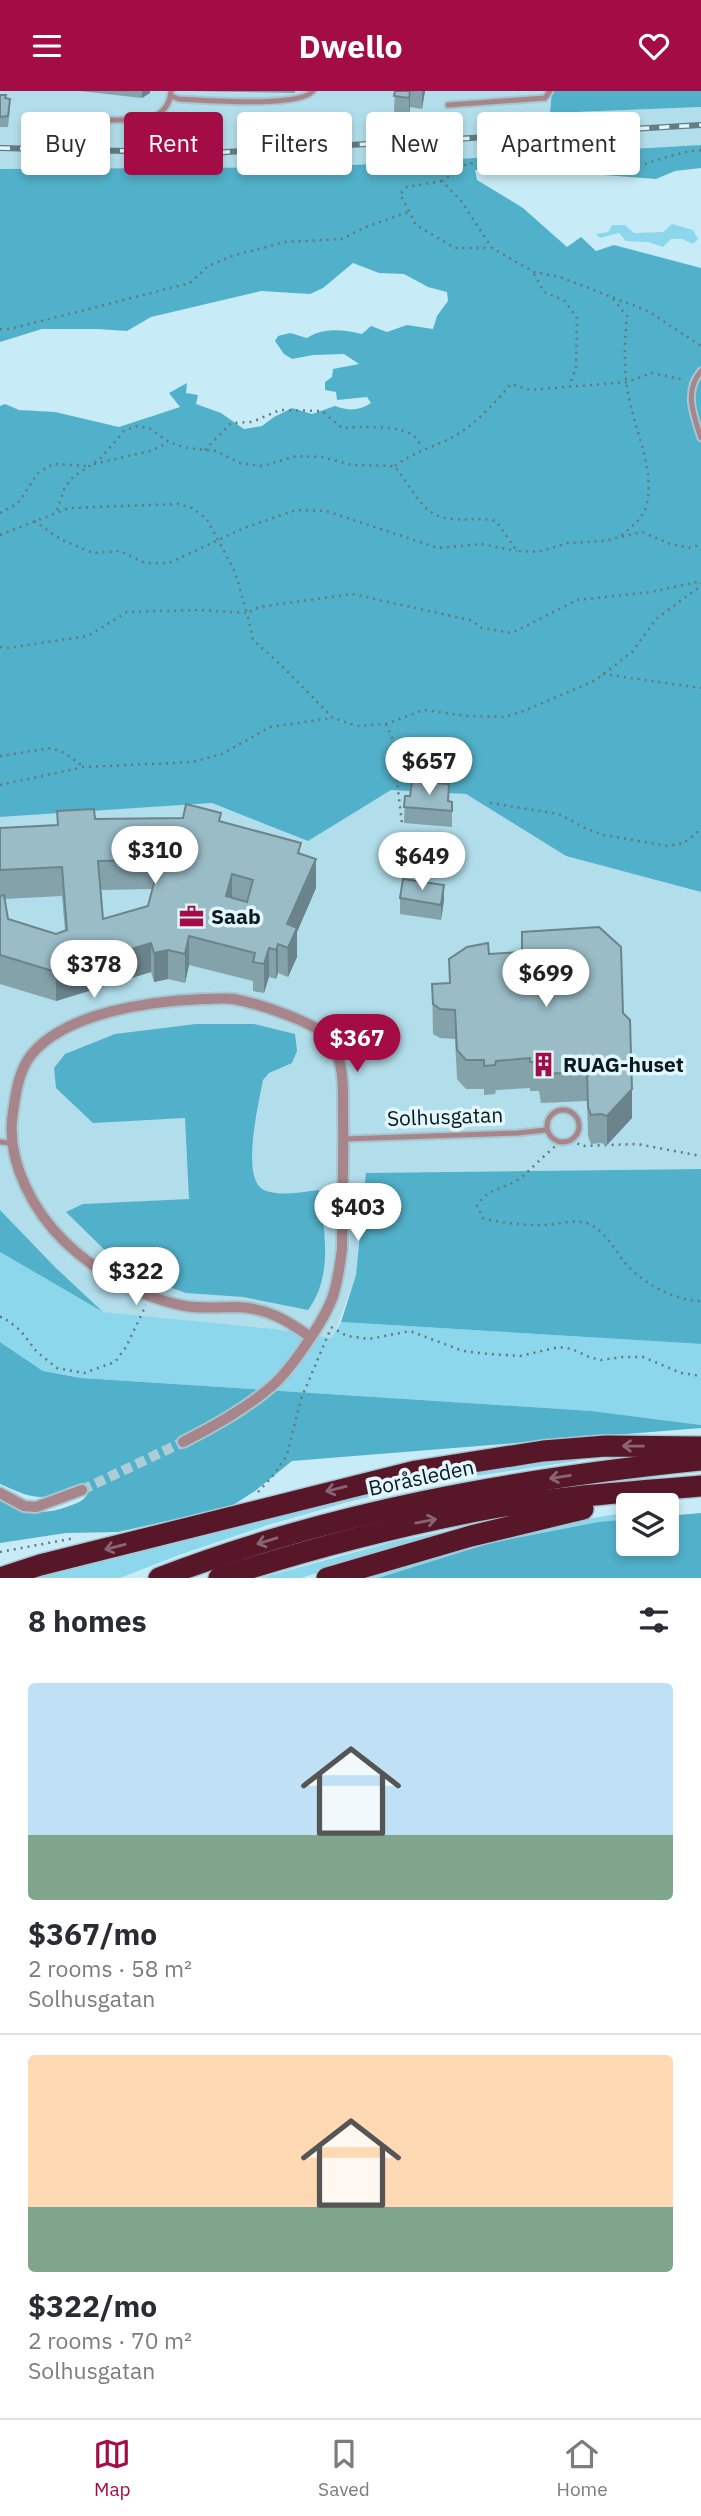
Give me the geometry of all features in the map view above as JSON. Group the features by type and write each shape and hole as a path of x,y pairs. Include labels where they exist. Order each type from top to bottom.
{"highway":[{"path":"0,1578 337,1489 416,1471 543,1451 606,1446 701,1447"},
{"name":"Boråsleden","path":"159,1578 269,1540 419,1501 578,1474 701,1460"},
{"path":"219,1578 339,1542 496,1508 701,1486"},
{"path":"327,1578 471,1536 674,1488"}],"street":[{"path":"183,1442 274,1385 288,1369 309,1336 332,1299 340,1272 344,1139 341,1071 337,1055 321,1030 282,1013 231,999 168,1000 130,1007 92,1017 46,1041 23,1068 6,1142 40,1213 64,1241 89,1263 121,1284 150,1296 186,1306 260,1310 281,1317 309,1336"},
{"path":"0,1493 24,1506 36,1507 82,1490"}],"lane":[{"path":"110,120 147,120 156,117 169,104 171,93 179,99 287,101 310,95 313,91"},
{"path":"449,105 545,99 550,91"},
{"path":"701,371 692,382 693,411 701,438"},
{"path":"559,1109 565,1109 576,1116 579,1122 577,1135 572,1139 560,1142 546,1130 548,1117 559,1109"},
{"name":"Solhusgatan","path":"344,1139 546,1130"}],"path":[{"path":"492,248 455,248 416,225 400,194 407,187 442,181 468,163 623,169 690,151 701,151"},
{"path":"442,181 462,202 492,248 534,272 560,277 648,311 701,346"},
{"path":"0,329 10,329 190,283 208,266 232,256 285,242 341,239 368,226 409,212"},
{"path":"534,272 544,292 565,301 577,318 576,368 569,386"},
{"path":"611,297 627,316 623,351 630,404 647,465 649,498 642,517 619,537"},
{"path":"56,511 65,487 74,476 100,459 124,431 137,426 149,428 170,442 187,448 216,451 240,463 262,466 296,456 322,457 352,465 394,466 411,454 451,438 494,405 511,384 530,390 627,382 652,373 692,382"},
{"path":"205,450 231,423 252,422 280,410 322,411 342,428 371,427 402,431 416,437 423,450"},
{"path":"0,513 18,503 38,473 53,464 90,465 150,451 170,442"},
{"path":"394,466 407,479 413,494 426,510 442,518 455,520 480,517 496,521 517,551"},
{"path":"0,535 69,508 177,504 192,507 207,519 241,586 253,640 333,718"},
{"path":"33,521 62,540 93,554 120,551 145,563 169,563 244,528 296,510 326,511 438,548 481,544 538,552 568,543 642,532 670,544 691,548 701,544"},
{"path":"0,647 88,636 127,612 200,610 247,613 259,607 352,594 470,619 482,628 512,633 577,600 651,592 701,582"},
{"path":"0,785 84,767 193,762 222,754 270,727 333,718 357,726 386,724 424,710 468,716 504,717 596,680 632,652 656,619 698,588 701,582"},
{"path":"603,674 701,688"},
{"path":"386,724 392,738 402,824"},
{"path":"0,756 51,748 84,767"},
{"path":"490,803 559,814 604,835 668,846 684,843 701,829"},
{"path":"572,1139 581,1146 637,1144 701,1156"},
{"path":"560,1142 521,1178 497,1188 481,1199 477,1206 483,1218 505,1224 542,1225 580,1221 590,1224 612,1243 623,1261 637,1275 666,1292 701,1301"},
{"path":"0,1317 4,1317 20,1330 37,1352 57,1368 84,1373 115,1362 126,1347 150,1296"},
{"path":"331,1327 347,1336 369,1339 410,1331 463,1350 488,1354 520,1356 559,1347 601,1360 643,1357 681,1373 701,1376"}],"shaded area":[{"path":"0,91 552,91 551,112 477,112 477,158 463,159 463,112 366,112 366,164 352,165 352,112 237,112 237,168 223,168 223,112 124,112 124,168 110,168 110,112 21,112 21,169 0,169"},
{"path":"552,91 701,91 701,107 550,112"},
{"path":"701,107 701,145 640,149 640,112 576,112"},
{"path":"701,145 701,168 675,171 656,179 604,175 640,175 640,149"},
{"path":"477,158 477,180 523,208 567,247 581,237 596,251 614,245 701,268 701,892 566,856 466,794 391,790 308,841 212,803 0,817 0,406 5,404 19,410 55,412 119,427 180,407 169,393 187,383 186,393 198,395 196,404 221,413 244,429 262,426 292,408 312,414 335,406 358,409 371,403 367,397 337,400 336,392 325,390 325,382 332,377 333,369 359,364 344,354 292,359 284,354 275,341 278,336 290,333 307,338 334,330 362,334 371,326 387,332 407,325 433,329 437,316 448,301 447,292 428,287 404,274 379,273 353,263 323,288 310,294 261,291 151,317 127,331 42,329 0,342 0,169 21,169 21,175 110,175 110,168 124,168 124,175 223,175 223,168 237,168 237,175 352,175 352,165 366,164 366,175 463,175 463,159"},
{"path":"672,224 693,230 698,239 693,244 682,239 671,239 663,247 648,242 626,241 619,233 600,238 596,234 608,232 612,225 625,225 634,233 663,232"},
{"path":"391,790 466,794 566,856 701,892 701,1169 367,1173 356,1275 333,1338 275,1329 103,1312 0,1210 0,817 212,803 308,840"},
{"path":"196,1024 254,1024 295,1034 297,1051 292,1063 269,1073 263,1080 252,1156 257,1183 264,1190 284,1194 319,1190 325,1236 324,1267 316,1296 308,1310 243,1297 186,1293 149,1280 115,1260 66,1212 83,1204 189,1199 185,1118 93,1123 56,1088 54,1068 65,1054 115,1034"},
{"path":"701,1169 701,1344 341,1322 356,1275 366,1173"},
{"path":"0,1210 55,1267 103,1312 0,1252"},
{"path":"0,1252 103,1312 275,1329 332,1338 341,1322 701,1344 701,1425 592,1411 81,1378 43,1371 0,1342"},
{"path":"0,1342 43,1371 81,1378 592,1411 701,1425 701,1428 292,1461 230,1507 118,1532 66,1533 0,1543 0,1500 17,1508 42,1512 74,1504 87,1495 85,1486 35,1497 0,1484"},
{"path":"577,1458 577,1461 429,1483 348,1502 268,1525 120,1578 31,1578 435,1477"},
{"path":"701,1513 701,1578 378,1578 490,1543 616,1520 616,1556 679,1556 679,1515"},
{"path":"616,1515 616,1520 490,1543 378,1578 363,1578 527,1531"},
{"path":"468,1527 301,1578 260,1578 396,1541"}],"building":[{"path":"395,91 410,91 409,98 394,96"},
{"path":"0,95 6,95 5,98 10,99 8,116 0,117"},
{"path":"412,781 449,784 448,801 452,802 452,811 404,807 405,796 410,796"},
{"path":"186,804 221,813 219,821 301,843 298,853 316,859 287,924 297,928 288,948 278,944 276,950 269,948 264,964 253,962 255,953 189,936 185,954 168,950 154,953 151,943 56,972 0,955 0,896 4,895 8,919 56,934 67,930 62,867 0,870 0,828 58,825 57,811 94,809 95,819 183,818","holes":["160,860 148,906 103,919 98,861","232,874 253,880 247,902 226,896"]},
{"path":"403,879 444,885 441,905 400,898"},
{"name":"RUAG-huset","path":"599,927 621,947 623,1013 630,1020 632,1089 607,1116 591,1115 588,1107 587,1072 541,1074 539,1062 530,1062 530,1058 496,1061 495,1065 484,1066 484,1060 466,1060 457,1050 455,1010 440,1009 433,1004 432,984 450,983 449,959 467,947 488,943 489,954 522,952 522,932"}],"tunnel":[{"path":"82,1490 183,1442"}],"railway":[{"path":"0,148 209,153 701,125"}],"place":[{"name":"Saab","path":"191,916"},
{"name":"RUAG-huset","path":"543,1064"}]}
